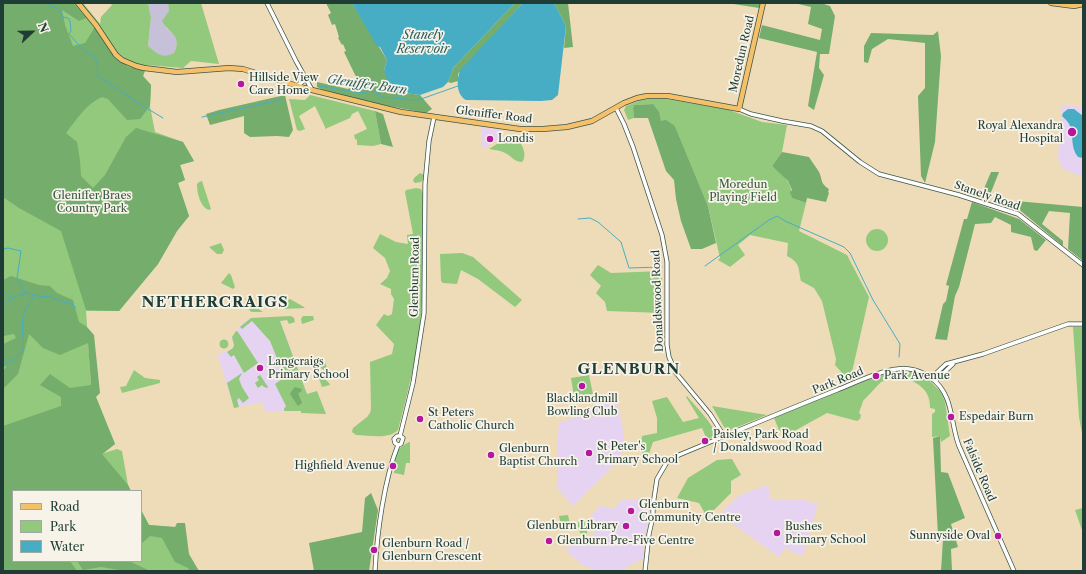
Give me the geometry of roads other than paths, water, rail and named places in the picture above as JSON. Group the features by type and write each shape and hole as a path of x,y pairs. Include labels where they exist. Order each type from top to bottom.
{"main road":[{"name":"Gleniffer Road","path":"78,3 96,25 116,55 129,63 144,68 177,72 236,68 251,70 297,86 378,108 434,117 520,129 543,129 580,125 592,121 636,98 657,95 678,97 739,109"},
{"name":"Moredun Road","path":"739,109 763,3"},
{"path":"1051,3 1074,6 1083,4"}],"street":[{"path":"267,3 312,90"},
{"path":"297,86 306,79"},
{"name":"Donaldswood Road","path":"616,108 624,124 662,235 667,262 667,345 669,357 676,373 710,414 724,436"},
{"name":"Gleniffer Road","path":"739,109 751,114 811,126 822,130 860,162 878,174 940,190"},
{"name":"Glenburn Road","path":"400,436 412,383 424,313 425,184 429,141 434,117"},
{"name":"Stanely Road","path":"940,190 1018,214 1083,266"},
{"path":"931,378 946,364 983,354 1068,324 1083,324"},
{"path":"935,381 956,362"},
{"name":"Park Road","path":"645,571 649,534 653,516 654,491 657,479 662,468 667,462 724,436 824,395 891,370 904,368 913,369 931,378"},
{"name":"Falside Road","path":"931,378 941,388 949,402 954,434 958,446 1014,571"},
{"path":"375,571 378,536 393,457 398,445 403,442 403,438 400,436 397,436 394,439 395,443 398,445"}],"water":[{"name":"Stanely Reservoir","path":"352,3 515,3 453,68 448,82 443,87 420,95 398,92 389,85 384,70 387,60"},
{"name":"Stanely Reservoir","path":"523,3 554,3 566,26 558,95 552,100 541,101 466,100 460,94 458,86 458,77 461,69"},
{"path":"1068,109 1074,109 1083,116 1083,158 1078,157 1074,149 1070,126 1062,116"}],"waterway":[{"name":"Gleniffer Burn","path":"46,3 59,10 63,17 68,18 70,21 71,31 69,34 84,51 93,55 97,62 98,76 163,118"},
{"name":"Gleniffer Burn","path":"319,86 362,93 370,91 376,92 381,97 417,100 458,86"},
{"name":"Gleniffer Burn","path":"202,117 280,100"},
{"path":"705,266 769,220 777,216 844,247 850,253 873,300 900,344 899,357"},
{"path":"578,219 590,218 598,222 621,242 629,268 662,267"},
{"path":"3,249 8,248 21,251 17,278 26,294"},
{"path":"3,291 12,298"},
{"path":"3,305 16,296 28,293 42,297 49,296 65,303 69,301 76,308"},
{"path":"3,363 13,360 19,356 22,351 24,346 22,326 24,315 35,295"}],"place":[{"name":"Hillside View Care Home","path":"241,84"},
{"name":"Royal Alexandra Hospital","path":"1072,132"},
{"name":"Londis","path":"490,139"},
{"name":"Langcraigs Primary School","path":"260,368"},
{"name":"Park Avenue","path":"876,376"},
{"name":"Blacklandmill Bowling Club","path":"582,386"},
{"name":"Espedair Burn","path":"951,417"},
{"name":"St Peters Catholic Church","path":"420,419"},
{"name":"Paisley, Park Road / Donaldswood Road","path":"705,441"},
{"name":"St Peter's Primary School","path":"589,453"},
{"name":"Glenburn Baptist Church","path":"491,455"},
{"name":"Highfield Avenue","path":"393,466"},
{"name":"Glenburn Community Centre","path":"631,511"},
{"name":"Glenburn Library","path":"626,526"},
{"name":"Bushes Primary School","path":"777,533"},
{"name":"Sunnyside Oval","path":"998,536"},
{"name":"Glenburn Pre-Five Centre","path":"549,541"},
{"name":"Glenburn Road / Glenburn Crescent","path":"374,550"}],"district":[{"name":"NETHERCRAIGS","path":"215,303"},
{"name":"GLENBURN","path":"629,370"}],"park label":[{"name":"Moredun Playing Field","path":"743,191"},
{"name":"Gleniffer Braes Country Park","path":"92,202"}]}
